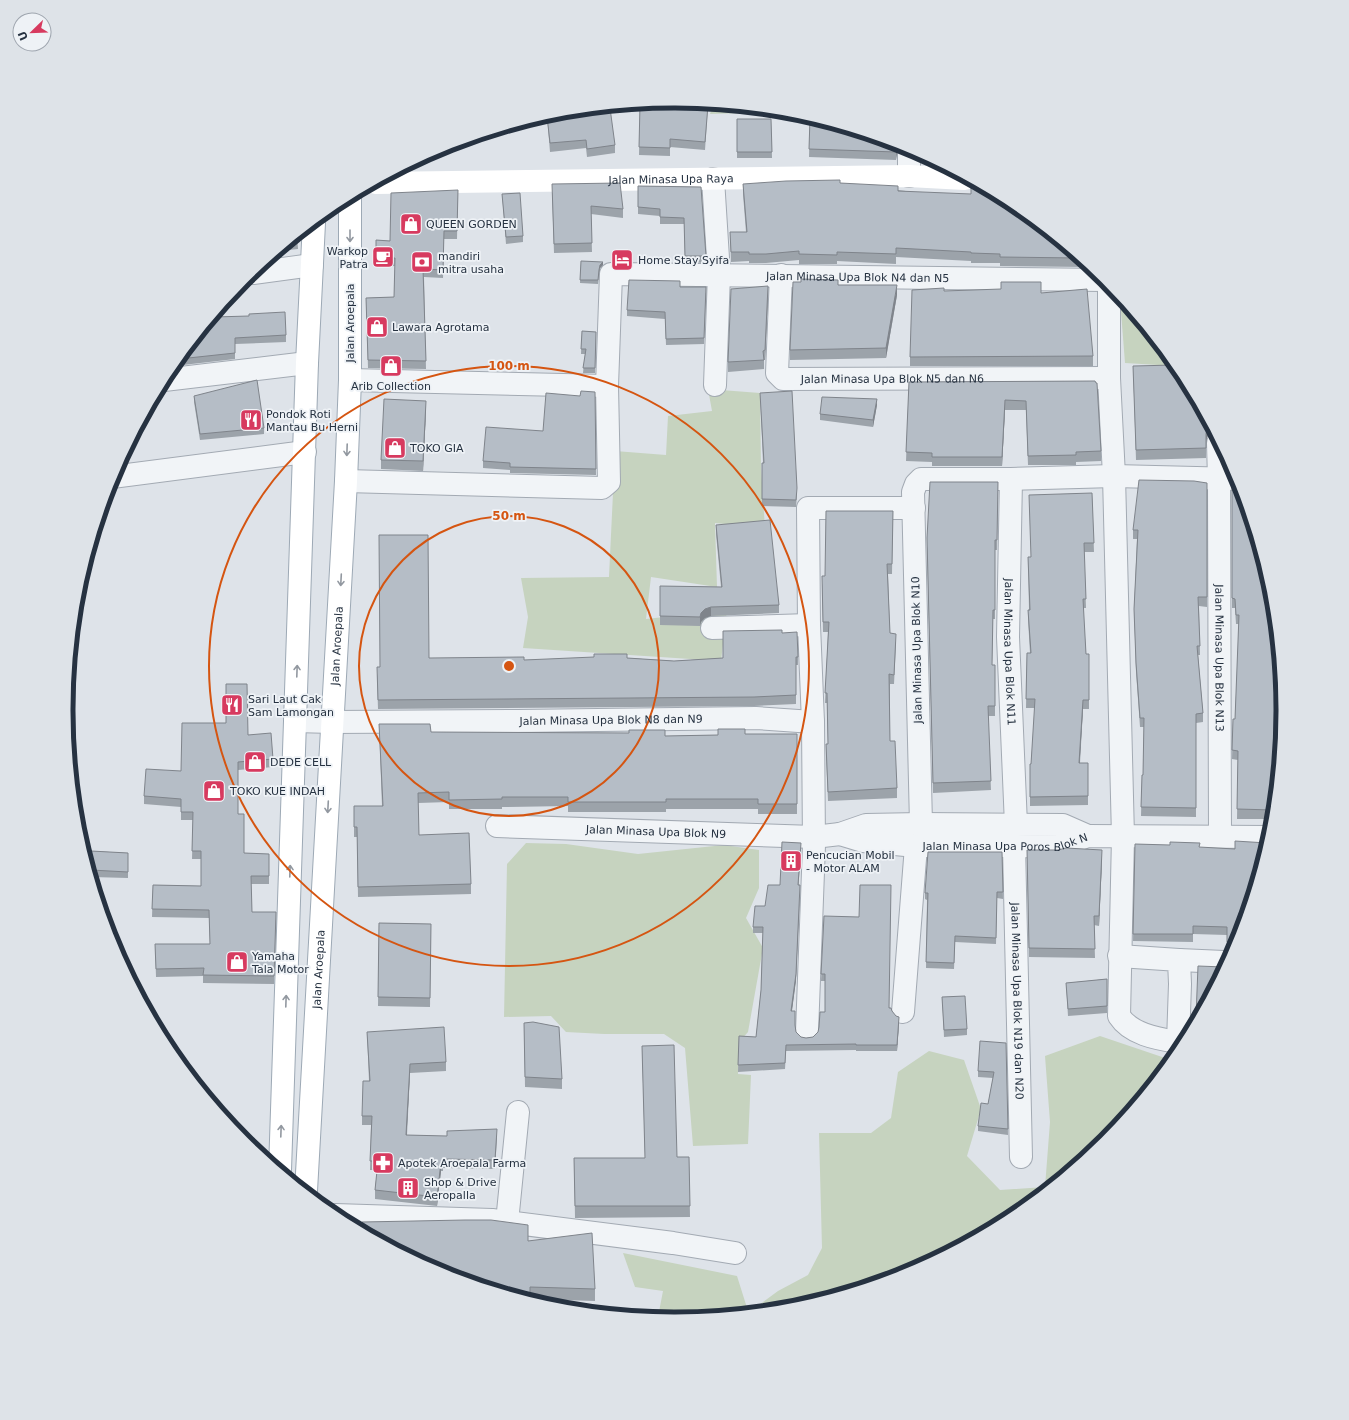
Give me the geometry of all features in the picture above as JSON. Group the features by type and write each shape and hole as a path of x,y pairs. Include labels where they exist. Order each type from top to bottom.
{"main road":[{"name":"Jalan Minasa Upa Raya","path":"386,183 909,176 955,178"},
{"name":"Jalan Aroepala","path":"306,1186 346,481 350,380 350,204"},
{"path":"280,1164 307,364 314,229"}],"street":[{"path":"909,156 909,176"},
{"path":"713,179 719,274 715,385"},
{"path":"263,272 312,265"},
{"name":"Jalan Minasa Upa Blok N4 dan N5","path":"607,386 611,274 719,274 1094,280"},
{"name":"Jalan Minasa Upa Blok N5 dan N6","path":"781,275 777,373 783,379 1110,378"},
{"path":"1109,294 1110,378 1114,476 1123,837 1119,956 1119,1016 1127,1026 1138,1032 1176,1042"},
{"path":"172,379 307,364"},
{"path":"346,481 602,488 609,482 607,386 350,380"},
{"path":"121,476 305,452"},
{"path":"1011,479 1114,476 1228,479"},
{"name":"Jalan Minasa Upa Blok N10","path":"921,824 914,488 921,479 1011,479"},
{"name":"Jalan Minasa Upa Blok N11","path":"1011,479 1008,637 1015,835"},
{"name":"Jalan Minasa Upa Blok N13","path":"1220,836 1228,479"},
{"path":"807,1032 814,837 808,508 914,508"},
{"path":"712,628 809,625"},
{"name":"Jalan Minasa Upa Blok N8 dan N9","path":"295,721 511,722 756,718 813,722"},
{"name":"Jalan Minasa Upa Poros Blok N","path":"814,837 840,834 866,825 921,824 1015,835"},
{"name":"Jalan Minasa Upa Poros Blok N","path":"840,834 863,841 916,846 1015,835 1063,825 1088,836 1123,837"},
{"name":"Jalan Minasa Upa Blok N9","path":"497,826 814,837"},
{"name":"Jalan Minasa Upa Blok N19 dan N20","path":"1015,835 1021,1157"},
{"path":"1123,837 1262,837"},
{"path":"903,1012 916,846"},
{"path":"1119,956 1220,962"},
{"path":"1179,960 1180,1036"},
{"path":"507,1222 518,1112"},
{"path":"349,1215 492,1220 673,1242 735,1253"}],"green space":[{"path":"711,110 744,113 710,114"},
{"path":"1121,306 1152,344 1167,366 1125,363"},
{"path":"708,389 760,393 761,468 765,528 715,523 717,587 651,577 646,619 727,610 721,661 523,648 528,617 521,578 609,577 615,451 666,455 668,416 712,411"},
{"path":"526,843 566,844 638,854 724,845 759,850 759,888 746,918 763,948 748,1032 739,1042 738,1074 751,1075 748,1144 693,1146 685,1048 664,1034 604,1034 566,1032 551,1016 504,1017 507,864"},
{"path":"1100,1036 1165,1058 1127,1107 1100,1135 1045,1183 1050,1122 1045,1056"},
{"path":"929,1051 964,1060 981,1109 967,1156 1000,1190 1041,1187 1009,1210 975,1231 905,1266 868,1280 830,1291 792,1300 759,1305 778,1291 808,1275 822,1248 819,1133 871,1133 891,1118 898,1072"},
{"path":"623,1253 737,1276 747,1307 714,1310 659,1311 663,1291 635,1287"}],"building":[{"path":"674,108 708,110 705,142 670,139 670,148 639,147 640,110"},
{"path":"611,113 615,145 587,149 586,140 550,143 548,122"},
{"path":"737,119 771,119 772,152 737,152"},
{"path":"810,124 868,140 896,151 896,152 809,149"},
{"path":"840,180 840,183 898,186 898,191 971,194 971,188 973,188 1009,210 1041,233 1071,258 1000,257 1000,254 896,248 896,254 837,252 837,255 799,254 799,251 766,254 731,252 730,232 747,232 743,184 786,181"},
{"path":"620,183 623,209 591,206 592,243 554,244 552,184"},
{"path":"638,186 701,187 706,256 685,256 684,218 660,217 660,209 638,207"},
{"path":"458,190 457,231 444,231 443,270 423,269 426,361 368,360 366,298 394,297 395,258 376,259 376,240 390,241 391,193"},
{"path":"520,193 523,236 506,237 502,194"},
{"path":"581,261 603,262 600,265 598,280 580,280"},
{"path":"801,279 838,280 838,285 897,285 886,348 790,350 793,282 801,282"},
{"path":"629,280 680,281 680,287 706,287 704,338 666,339 665,312 627,310"},
{"path":"1001,282 1041,282 1041,293 1087,289 1093,356 910,357 912,290 944,288 944,291 1001,289"},
{"path":"768,286 765,350 763,351 764,360 728,362 731,289"},
{"path":"285,312 286,335 235,338 235,353 187,358 219,317 249,316 249,314"},
{"path":"582,331 596,332 595,368 583,368 586,349 581,349"},
{"path":"1167,365 1207,430 1206,448 1136,450 1133,366"},
{"path":"257,380 264,428 200,434 194,396"},
{"path":"1095,381 1097,383 1101,451 1076,452 1076,455 1028,456 1026,401 1005,400 1002,457 932,457 932,453 906,452 909,382"},
{"path":"581,391 595,392 596,469 510,467 510,463 483,461 486,427 543,431 546,393 580,396"},
{"path":"792,391 797,488 796,500 762,499 762,463 764,463 760,393"},
{"path":"822,397 877,399 873,420 820,414"},
{"path":"384,399 426,401 423,461 381,460"},
{"path":"1139,480 1194,481 1207,483 1207,597 1198,597 1200,646 1197,646 1203,713 1196,714 1196,808 1141,807 1144,718 1140,718 1134,609 1138,530 1133,530"},
{"path":"930,482 998,482 992,665 995,665 995,706 988,706 991,781 933,783 927,538"},
{"path":"1233,487 1256,554 1271,631 1275,671 1276,710 1275,749 1267,810 1237,809 1238,751 1232,750 1233,719 1235,719 1239,615 1236,615 1235,599 1232,598"},
{"path":"1092,493 1094,543 1084,543 1086,599 1083,599 1086,654 1089,654 1089,700 1083,700 1079,763 1088,763 1088,796 1030,797 1030,764 1035,699 1026,699 1027,653 1031,653 1028,610 1030,610 1028,557 1031,557 1029,495"},
{"path":"826,511 893,511 892,564 887,564 890,633 896,634 894,675 889,674 890,741 895,741 897,788 828,792 826,744 828,744 827,693 825,693 829,622 823,622 822,576 825,576"},
{"path":"770,520 779,605 711,607 705,609 701,613 700,617 660,616 660,586 722,587 716,525"},
{"path":"379,535 428,535 429,658 524,657 524,660 594,657 594,654 627,654 627,658 674,661 723,658 723,631 782,630 782,633 797,632 798,657 796,657 796,695 754,697 378,700 377,667 380,667"},
{"path":"226,684 247,684 248,735 271,733 273,759 238,762 238,814 244,814 244,853 269,854 269,876 251,876 252,912 276,912 274,976 203,975 204,968 156,969 155,944 210,944 209,910 152,909 153,885 201,886 201,851 192,851 193,812 181,812 181,799 144,796 146,769 181,771 182,723 226,723"},
{"path":"379,724 430,724 431,732 629,733 629,730 665,730 665,736 718,735 718,729 745,729 745,734 797,734 797,804 758,804 758,799 666,799 666,802 568,802 568,797 502,797 502,799 449,800 449,792 418,793 419,835 469,833 471,884 358,887 357,827 354,827 354,806 383,806"},
{"path":"1235,841 1261,843 1256,866 1229,943 1227,942 1227,927 1193,926 1193,934 1133,934 1135,844 1170,845 1170,842 1200,843 1199,847 1235,849"},
{"path":"782,842 801,843 798,885 800,885 796,974 791,1011 795,1011 796,1032 801,1037 813,1037 818,1032 820,1012 825,1012 825,974 821,974 824,916 859,917 860,885 891,885 889,1008 891,1008 896,1016 899,1017 897,1045 786,1045 785,1063 738,1065 739,1036 756,1037 761,990 763,927 753,927 755,906 765,906 768,885 780,885"},
{"path":"1066,848 1102,850 1099,916 1094,916 1095,949 1029,948 1027,850 1058,850"},
{"path":"91,851 128,853 128,872 94,870"},
{"path":"928,852 1002,852 1003,892 997,892 996,938 955,936 954,963 926,962 928,893 925,893"},
{"path":"379,923 431,924 430,998 378,997"},
{"path":"1198,966 1218,967 1214,976 1196,1009"},
{"path":"1107,979 1107,1006 1068,1009 1066,983"},
{"path":"965,996 967,1029 944,1030 942,997"},
{"path":"533,1022 559,1027 562,1079 525,1077 524,1023"},
{"path":"444,1027 446,1062 410,1064 406,1135 447,1136 447,1131 497,1129 495,1160 443,1159 443,1162 441,1162 437,1197 375,1190 378,1161 370,1161 372,1116 362,1116 363,1081 370,1081 367,1032"},
{"path":"980,1041 1006,1043 1008,1129 978,1126 981,1103 988,1104 994,1072 978,1071"},
{"path":"674,1045 677,1157 689,1157 690,1206 575,1206 574,1158 645,1158 642,1046"},
{"path":"491,1220 528,1225 528,1241 592,1233 595,1289 530,1287 530,1294 519,1291 481,1280 444,1266 374,1231 362,1224 362,1222"}],"place":[{"name":"QUEEN GORDEN","path":"411,224"},
{"name":"Warkop Patra","path":"383,257"},
{"name":"Home Stay Syifa","path":"622,260"},
{"name":"mandiri mitra usaha","path":"422,262"},
{"name":"Lawara Agrotama","path":"377,327"},
{"name":"Arib Collection","path":"391,366"},
{"name":"Pondok Roti Mantau Bu Herni","path":"251,420"},
{"name":"TOKO GIA","path":"395,448"},
{"name":"Sari Laut Cak Sam Lamongan","path":"232,705"},
{"name":"DEDE CELL","path":"255,762"},
{"name":"TOKO KUE INDAH","path":"214,791"},
{"name":"Pencucian Mobil - Motor ALAM","path":"791,861"},
{"name":"Yamaha Tala Motor","path":"237,962"},
{"name":"Apotek Aroepala Farma","path":"383,1163"},
{"name":"Shop & Drive Aeropalla","path":"408,1188"}]}
